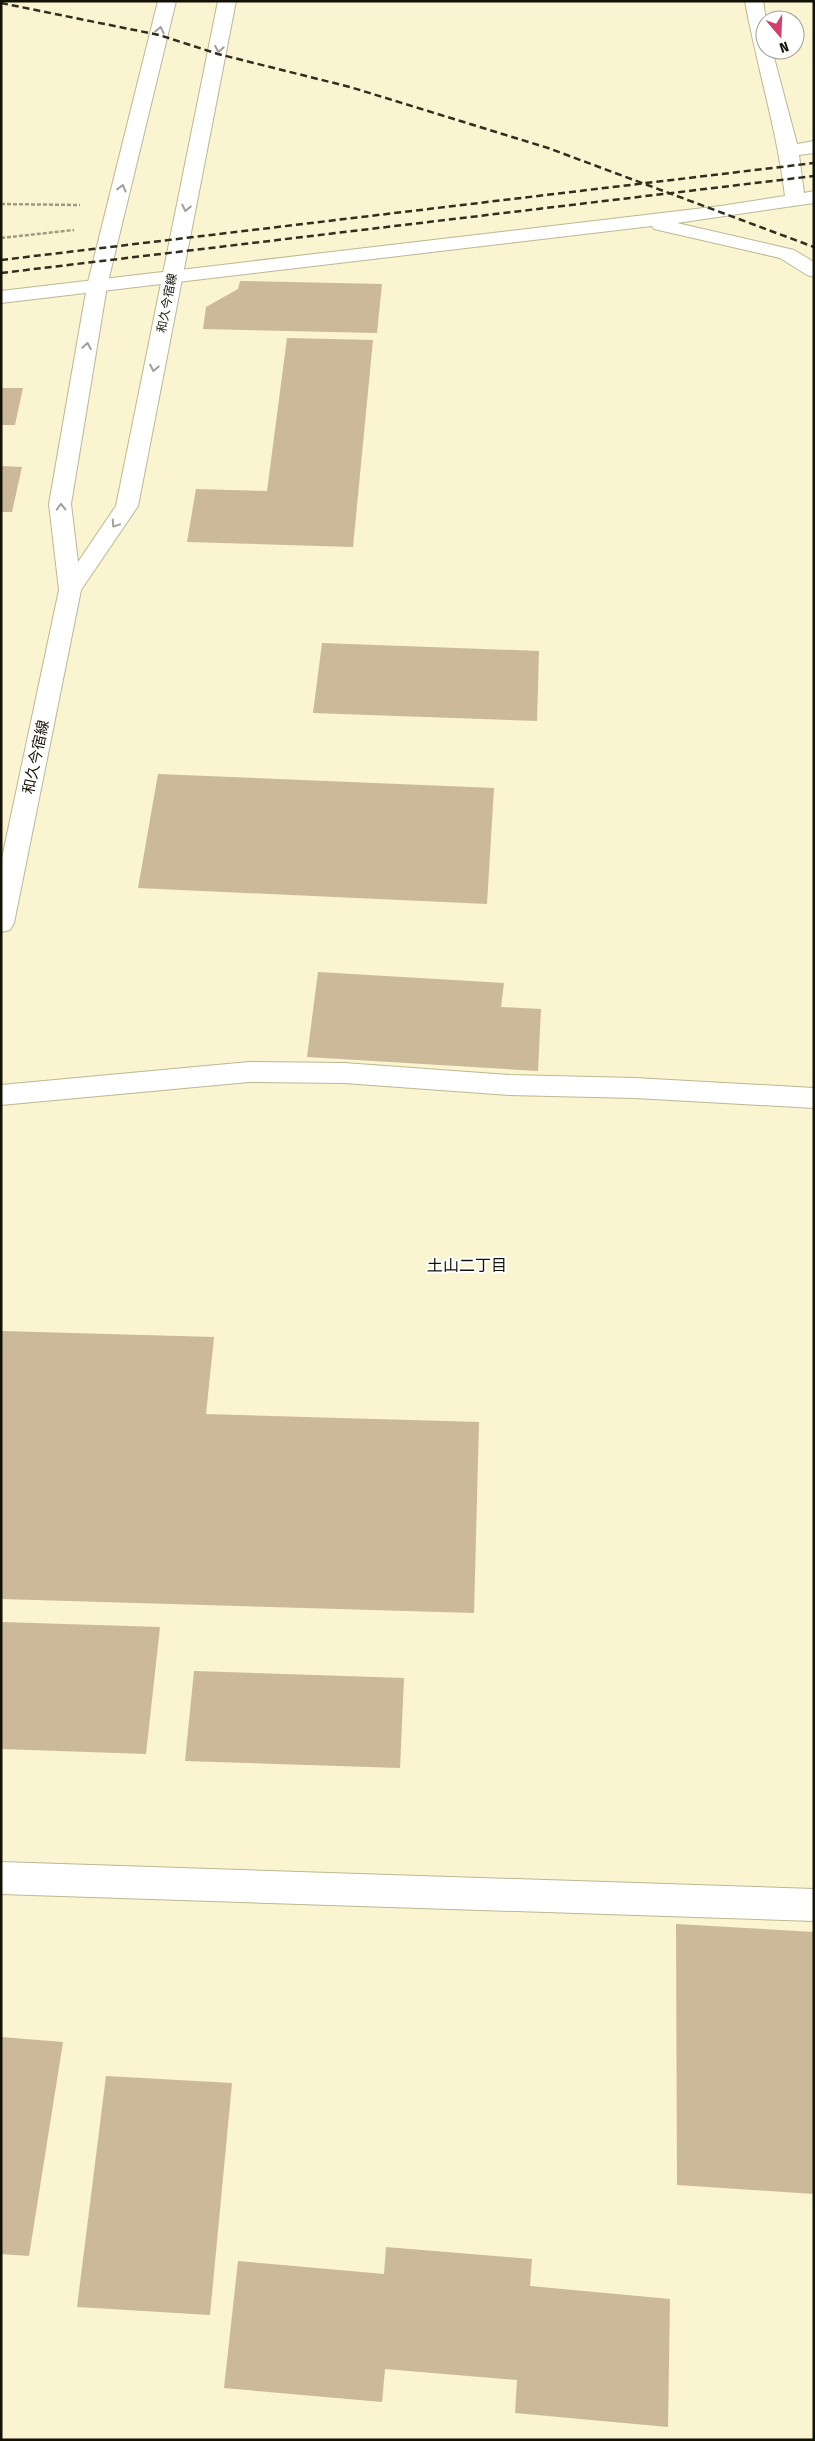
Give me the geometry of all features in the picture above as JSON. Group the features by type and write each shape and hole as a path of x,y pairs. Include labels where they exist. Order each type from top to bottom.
{"main road":[{"name":"和久今宿線","path":"1,924 70,590 60,504 97,286 167,1"},
{"name":"和久今宿線","path":"70,590 127,506 227,1"},
{"path":"754,1 765,59 789,151 795,199"},
{"path":"789,151 814,147"},
{"path":"1,297 640,220 721,212 814,197"},
{"path":"795,199 814,210"},
{"path":"640,220 786,254 814,271"},
{"path":"1,1095 268,1072 344,1073 510,1085 635,1088 814,1098"},
{"path":"1,1878 814,1905"}],"path":[{"path":"1,204 118,206"},
{"path":"1,238 112,226"}],"building":[{"path":"240,281 382,284 377,333 203,329 206,307 238,289"},
{"path":"287,338 373,340 353,547 187,542 196,489 267,491"},
{"path":"1,388 23,388 15,425 1,425"},
{"path":"1,466 22,467 12,512 1,512"},
{"path":"322,643 539,651 537,721 313,713"},
{"path":"158,774 494,788 487,904 138,888"},
{"path":"318,972 504,983 501,1007 541,1009 538,1071 307,1057"},
{"path":"1,1331 214,1337 206,1414 479,1422 474,1613 1,1599"},
{"path":"1,1622 160,1627 146,1754 1,1749"},
{"path":"194,1671 404,1678 400,1768 185,1761"},
{"path":"676,1924 814,1932 814,2194 677,2185"},
{"path":"1,2037 63,2042 29,2256 1,2254"},
{"path":"106,2076 232,2083 210,2315 77,2307"},
{"path":"386,2247 532,2259 530,2286 670,2299 668,2427 515,2413 517,2380 385,2369 382,2402 224,2388 238,2261 384,2274"}],"railway":[{"path":"1,3 159,35 218,54 350,87 548,148 643,183"},
{"path":"643,183 814,163"},
{"path":"670,193 814,176"},
{"path":"1,260 643,183"},
{"path":"643,183 670,193"},
{"path":"1,273 670,193"},
{"path":"670,193 814,247"}],"district":[{"name":"土山二丁目","path":"467,1265"}]}
